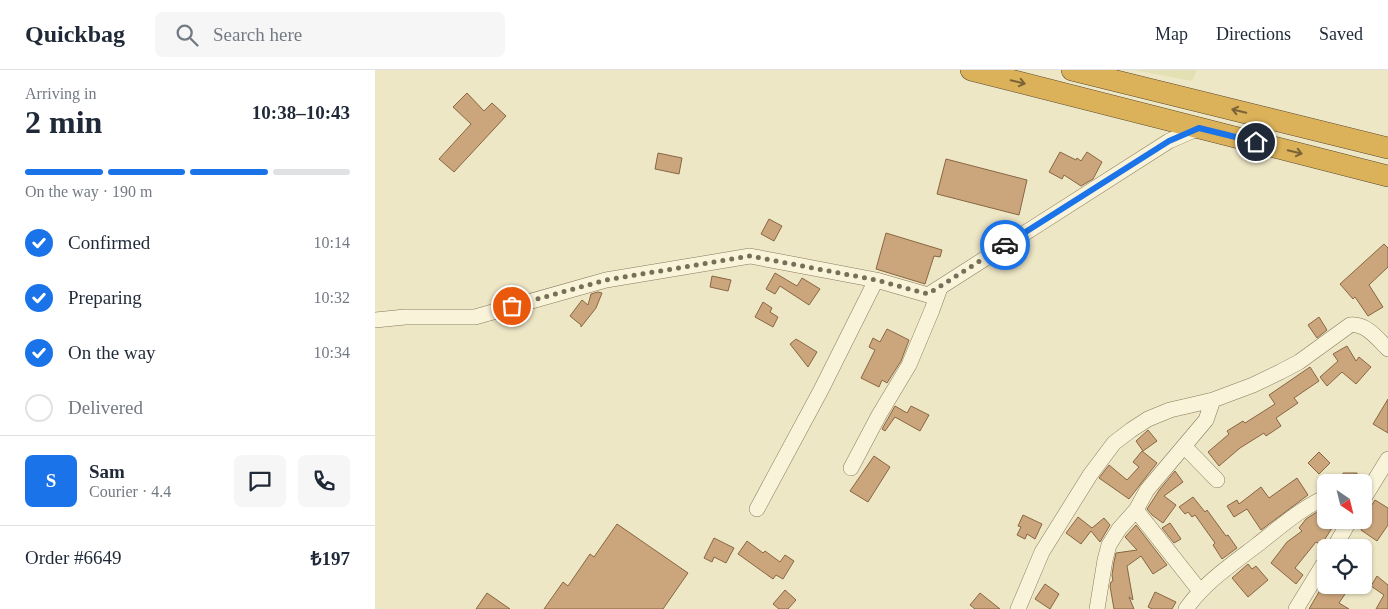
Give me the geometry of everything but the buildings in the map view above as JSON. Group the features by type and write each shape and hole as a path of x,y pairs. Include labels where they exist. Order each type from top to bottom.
{"highway":[{"path":"971,70 1388,176"},
{"path":"1072,70 1388,148"}],"street":[{"path":"375,320 405,317 475,317 606,280 750,256 876,280 928,294 1169,141 1199,128"},
{"path":"757,509 821,390 876,280"},
{"path":"851,468 909,364 940,288"},
{"path":"1018,609 1042,552 1090,475 1115,443 1131,430 1148,419 1170,410 1213,400 1253,385 1299,362 1350,325 1357,324 1365,328 1388,349"},
{"path":"1097,609 1109,545 1136,510 1147,490 1206,420 1213,400"},
{"path":"1184,446 1217,480"},
{"path":"1373,483 1388,459"},
{"path":"1189,608 1200,592 1287,521 1317,501"},
{"path":"1136,510 1200,592"},
{"path":"1296,609 1317,575"}],"shaded area":[{"path":"1134,70 1197,70 1192,81"}],"way so far":[{"path":"512,306 606,280 750,256 876,280 928,294 1005,245"}],"route":[{"path":"1005,245 1169,141 1199,128 1256,142"}]}
